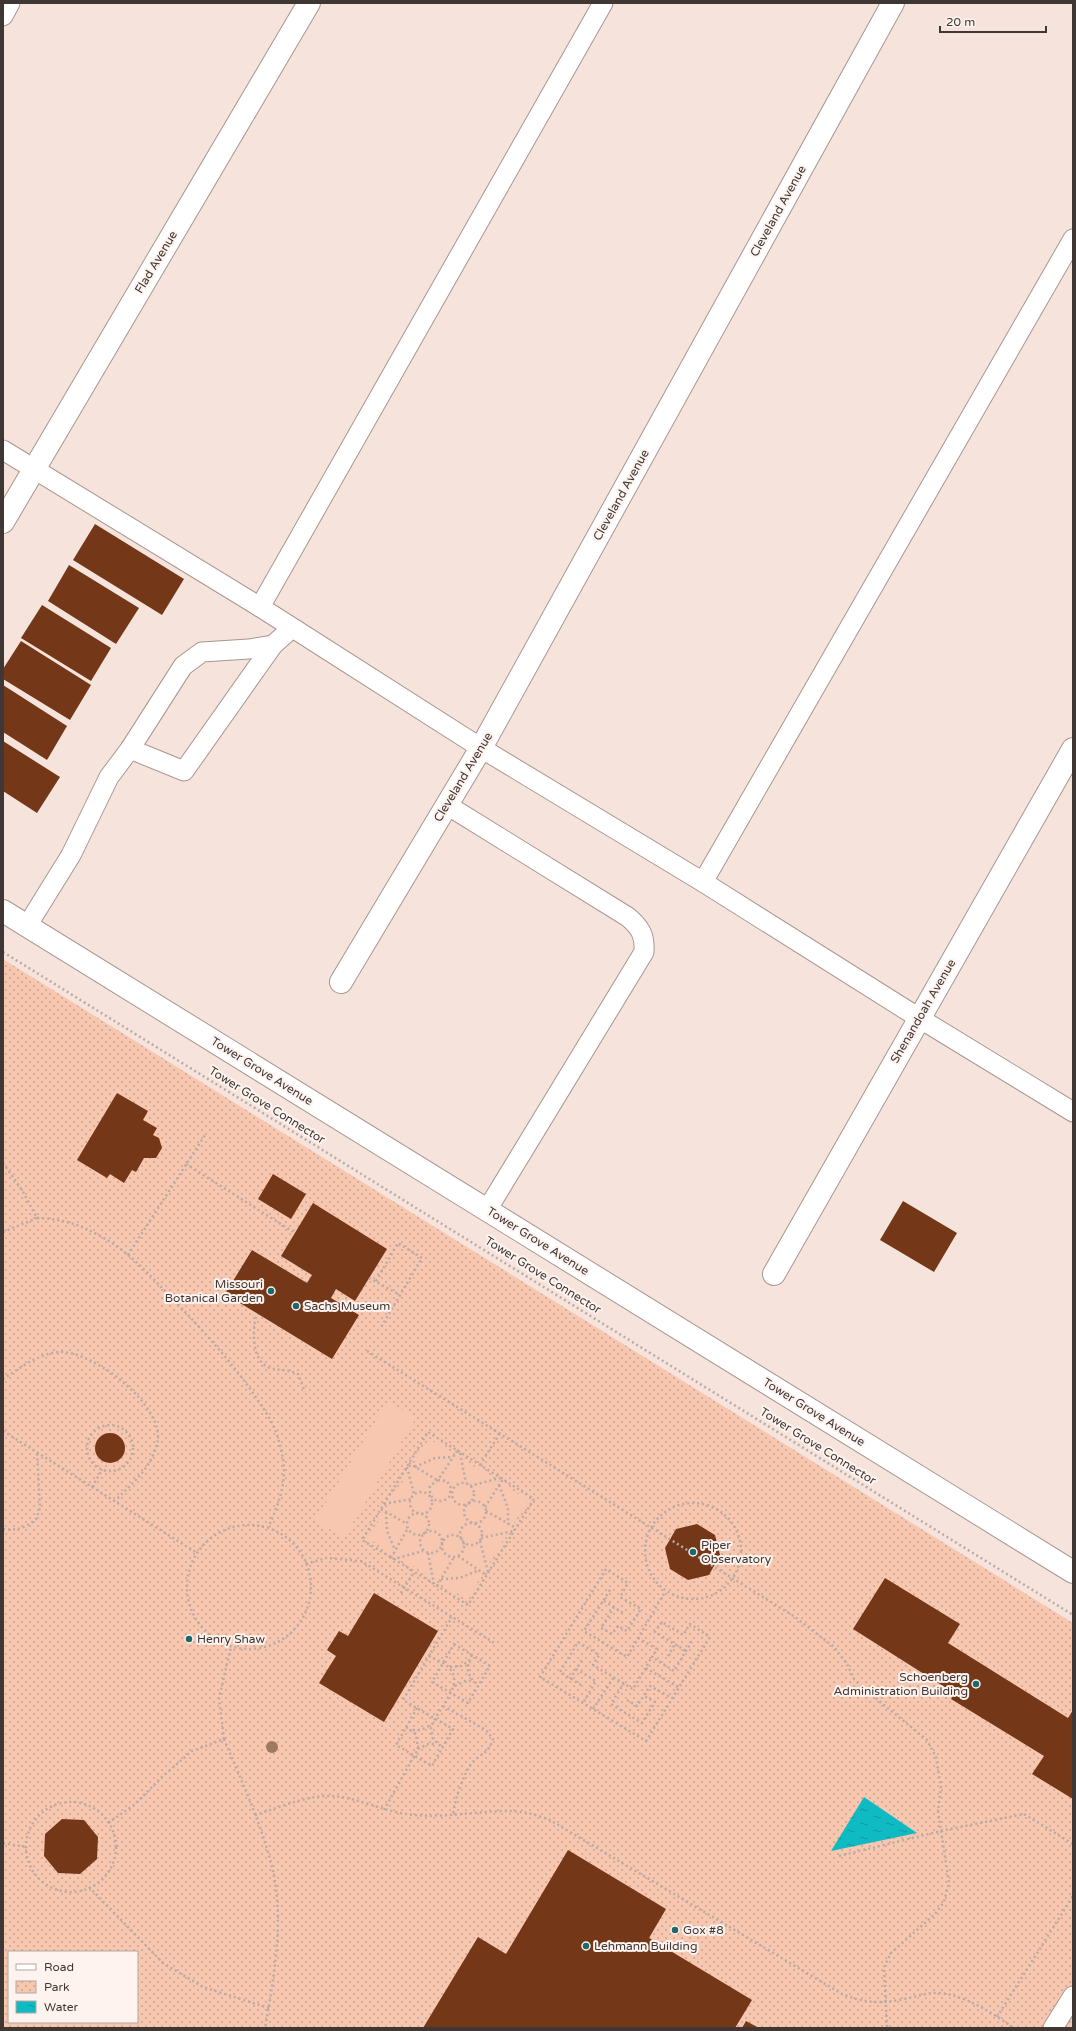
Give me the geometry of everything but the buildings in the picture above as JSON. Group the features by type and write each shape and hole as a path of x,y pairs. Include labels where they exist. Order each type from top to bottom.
{"street":[{"name":"Flad Avenue","path":"3,522 309,3"},
{"name":"Cleveland Avenue","path":"341,982 481,748 893,3"},
{"name":"Shenandoah Avenue","path":"774,1274 1073,749"},
{"name":"Tower Grove Avenue","path":"3,911 1073,1572"}],"lane":[{"path":"3,16 10,3"},
{"path":"260,607 603,3"},
{"path":"703,882 1073,239"},
{"path":"3,450 260,607 481,748 703,882 919,1018 1073,1112"},
{"path":"130,749 184,771 273,645 292,628"},
{"path":"27,926 71,855 109,777 130,749 183,666 202,652 273,645"},
{"path":"447,805 628,917 639,926 645,940 644,952 487,1210"},
{"path":"1053,2028 1073,1996"}],"path":[{"name":"Tower Grove Connector","path":"3,952 1073,1614"},
{"path":"128,1255 205,1135"},
{"path":"3,1163 22,1190 37,1218"},
{"path":"186,1164 295,1233"},
{"path":"3,1232 37,1218 60,1219 83,1227 104,1238 128,1255 153,1278 206,1335 247,1385 272,1422 283,1459 285,1479 280,1502 268,1528"},
{"path":"376,1281 398,1243 422,1258 380,1329"},
{"path":"370,1278 400,1295"},
{"path":"256,1317 254,1339 259,1359 266,1367 287,1370 298,1374 305,1392"},
{"path":"367,1350 733,1577 816,1631 834,1647 847,1664 854,1679 862,1687 927,1740 939,1766 941,1788 938,1811 948,1883 944,1902 934,1914 891,1953 884,1967 887,2028"},
{"path":"3,1379 42,1356 60,1352 75,1353 85,1357 112,1372 125,1384 152,1415 157,1427 158,1442 148,1468 115,1502"},
{"path":"106,1425 118,1426 130,1436 133,1453 130,1460 121,1469 112,1471 102,1470 96,1467 89,1459 86,1450 87,1443 92,1433 98,1428 106,1425"},
{"path":"3,1431 197,1553"},
{"path":"428,1432 458,1451 534,1499 468,1605 362,1540 428,1432"},
{"path":"480,1465 500,1432"},
{"path":"392,1558 395,1550 408,1530 407,1524 409,1517 427,1512 432,1507 433,1502 430,1496 430,1486 438,1480 458,1451"},
{"path":"458,1451 466,1483"},
{"path":"3,1529 13,1530 21,1528 36,1519 40,1508 37,1452"},
{"path":"415,1466 435,1458 453,1457"},
{"path":"408,1464 415,1466 438,1480 447,1481 454,1501 461,1505 473,1501 479,1501 486,1509 515,1530"},
{"path":"408,1464 414,1494"},
{"path":"92,1487 102,1470"},
{"path":"435,1585 464,1548 460,1534 463,1526 469,1522 482,1520 501,1479"},
{"path":"470,1486 501,1479"},
{"path":"487,1574 480,1539 482,1533 481,1528 474,1522 469,1521 464,1515 464,1509 474,1494 470,1486 466,1483 460,1482 456,1485 448,1499 439,1502 423,1491 414,1494 411,1499 412,1508 426,1517 429,1524 419,1542 424,1551 428,1553 436,1552 444,1539 452,1535 470,1545 480,1539 515,1530"},
{"path":"499,1485 508,1508 508,1524"},
{"path":"383,1504 411,1499"},
{"path":"688,1503 704,1504 718,1510 734,1526 740,1541 740,1563 733,1577 722,1590 708,1597 682,1599 666,1592 651,1575 646,1560 646,1543 651,1527 665,1512 680,1505 688,1503"},
{"path":"381,1509 407,1524"},
{"path":"386,1512 387,1531 395,1550"},
{"path":"247,1525 268,1528 289,1540 298,1549 306,1564 311,1583 308,1606 305,1615 292,1633 277,1643 259,1649 249,1650 231,1647 216,1640 202,1628 190,1608 188,1598 188,1578 192,1562 197,1553 213,1537 235,1527 247,1525"},
{"path":"408,1530 416,1536 424,1534 428,1531 437,1533 441,1537 441,1544 444,1554 456,1557 487,1574"},
{"path":"392,1558 424,1551"},
{"path":"428,1553 435,1585"},
{"path":"306,1564 326,1558 361,1561 496,1644"},
{"path":"614,1607 601,1628 612,1634 618,1626 627,1631 640,1609 620,1597 628,1583 606,1569 540,1677 646,1741 710,1637 690,1624 683,1635 662,1622 655,1632 686,1651"},
{"path":"441,1579 460,1578 479,1570"},
{"path":"401,1593 414,1572"},
{"path":"610,1590 584,1631 627,1657 666,1592"},
{"path":"603,1600 624,1613"},
{"path":"417,1708 396,1745 432,1766 453,1729 435,1718 403,1700 452,1617"},
{"path":"581,1685 560,1672 578,1642 599,1655 593,1665 633,1689 657,1649 638,1638"},
{"path":"652,1657 674,1670 692,1641"},
{"path":"454,1644 472,1655 490,1666 468,1703 432,1682 454,1644"},
{"path":"668,1656 675,1644"},
{"path":"231,1647 218,1698 224,1739 255,1815 273,1871 277,1904 277,1933 269,2008 265,2028"},
{"path":"472,1655 468,1662 468,1670 473,1681 479,1685"},
{"path":"429,1656 449,1667 458,1667 468,1662"},
{"path":"570,1679 582,1660"},
{"path":"449,1667 453,1674 455,1686"},
{"path":"646,1668 678,1687"},
{"path":"576,1669 596,1681 583,1703"},
{"path":"594,1709 614,1677"},
{"path":"443,1748 437,1744 431,1733 431,1725 455,1686 465,1681 473,1681"},
{"path":"624,1683 611,1704 642,1723 655,1702 644,1696"},
{"path":"627,1700 637,1706 650,1686 672,1698"},
{"path":"443,1706 486,1730 493,1739 488,1752 472,1762 465,1774 453,1816"},
{"path":"406,1726 413,1730 421,1730 431,1725"},
{"path":"384,1810 418,1749 418,1739 413,1730"},
{"path":"108,1823 134,1805 162,1776 192,1751 224,1739"},
{"path":"418,1749 428,1744 437,1744"},
{"path":"255,1815 298,1801 326,1796 349,1799 384,1810 406,1814 453,1816 510,1811 537,1815 550,1820 842,1994 865,2002 886,2002 923,1994 939,1993 968,2001 1014,2028"},
{"path":"71,1802 90,1806 101,1814 108,1823 115,1839 116,1851 114,1858 104,1877 89,1887 72,1892 62,1891 44,1883 30,1867 26,1847 27,1835 38,1816 51,1806 71,1802"},
{"path":"839,1856 941,1831 1024,1814 1073,1844"},
{"path":"3,1843 26,1847"},
{"path":"89,1887 163,1963 203,1987 269,2008"},
{"path":"997,2017 1073,1896"}],"green space":[{"name":"Missouri Botanical Garden","path":"3,959 1073,1623 1073,2028 3,2028"},
{"path":"388,1401 416,1418 344,1538 315,1520"},
{"path":"429,1439 528,1500 467,1599 368,1538"}],"water":[{"path":"864,1797 917,1833 831,1851"}],"place":[{"name":"Missouri Botanical Garden","path":"271,1291"},
{"name":"Sachs Museum","path":"296,1306"},
{"name":"Piper Observatory","path":"693,1552"},
{"name":"Henry Shaw","path":"189,1639"},
{"name":"Schoenberg Administration Building","path":"976,1684"},
{"name":"Gox #8","path":"675,1930"},
{"name":"Lehmann Building","path":"586,1946"}]}
